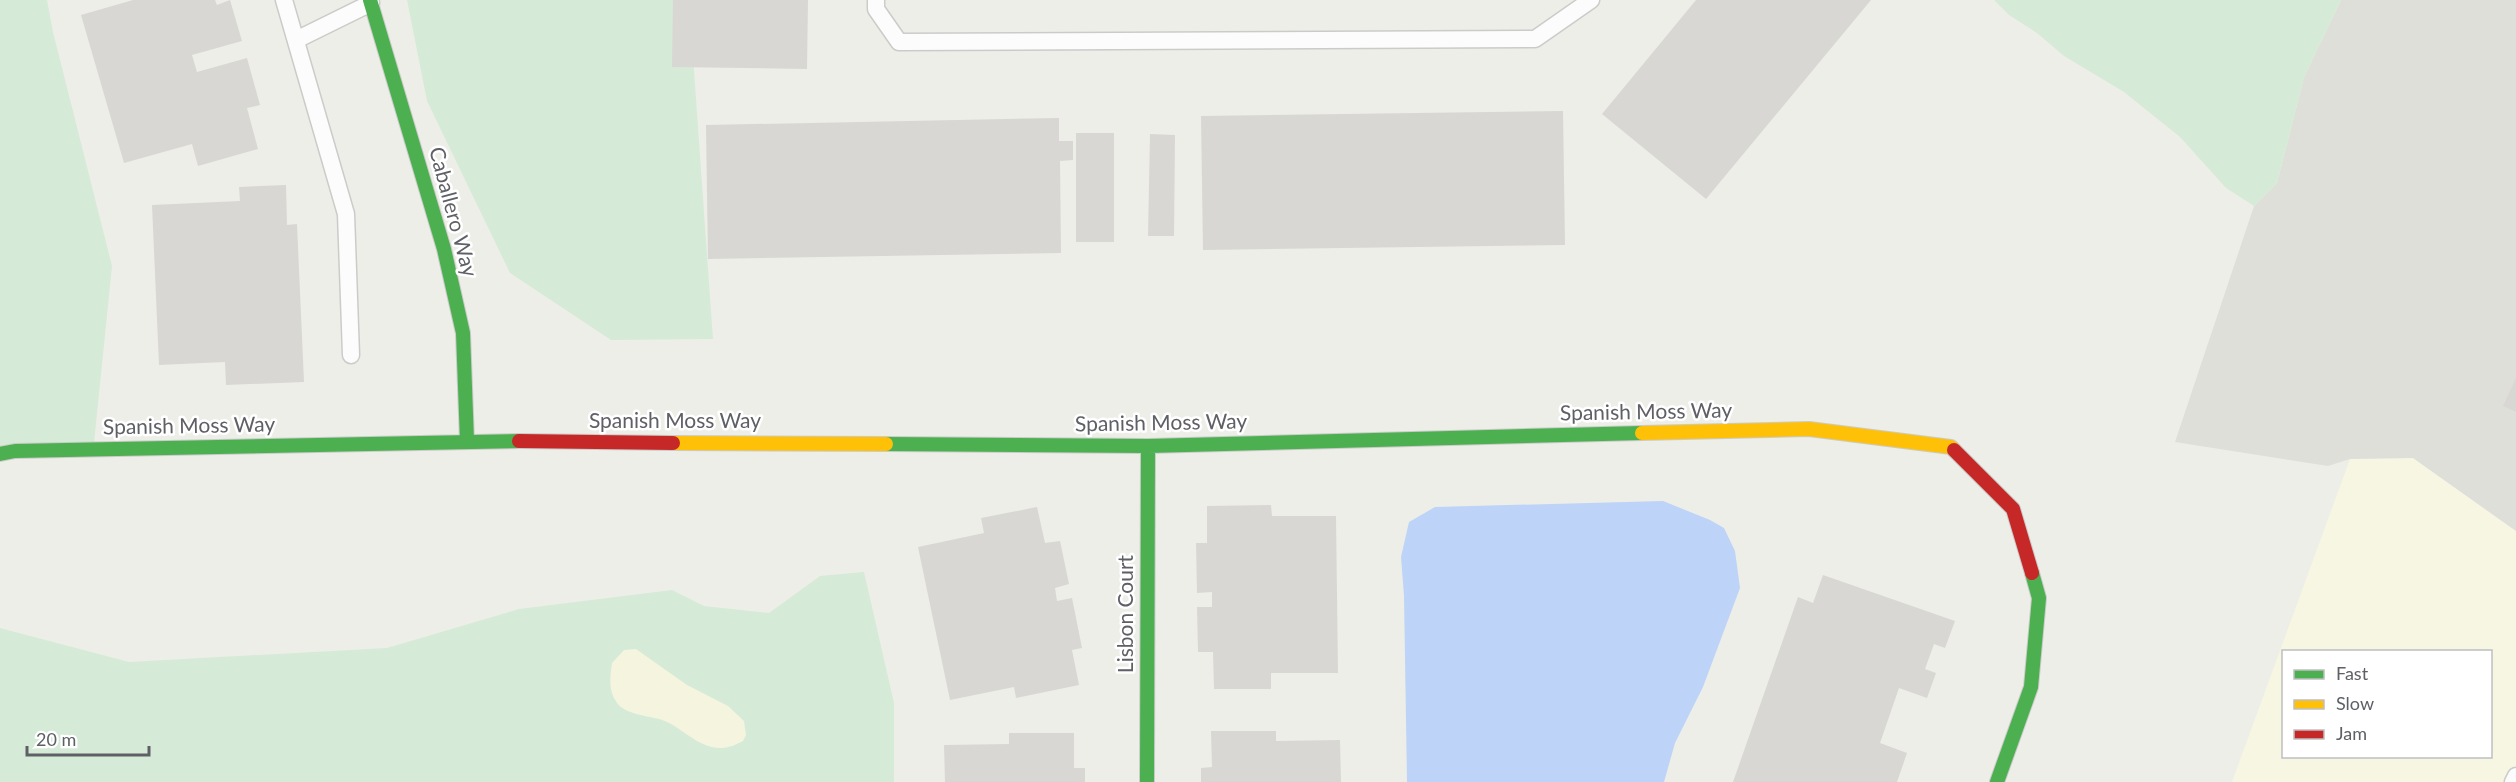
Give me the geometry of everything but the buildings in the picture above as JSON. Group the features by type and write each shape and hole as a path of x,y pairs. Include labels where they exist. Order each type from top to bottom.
{"street":[{"name":"Caballero Way","path":"370,1 444,249 463,333 467,441"},
{"name":"Spanish Moss Way","path":"0,453 467,441 1148,446 1809,429 1951,447 2013,510 2039,598 2031,687 1997,782"},
{"name":"Lisbon Court","path":"1147,782 1148,446"}],"lane":[{"path":"284,0 346,213 351,355"},
{"path":"876,0 876,9 899,42 1535,39 1591,0"},
{"path":"296,40 370,1"},
{"path":"2512,782 2516,776"}],"shaded area":[{"path":"0,0 47,0 112,266 94,443 0,454"},
{"path":"407,0 689,0 713,339 611,340 510,273 427,101"},
{"path":"1994,0 2341,0 2304,77 2277,183 2254,206 2226,188 2180,137 2124,92 2064,56 2037,33 2009,15"},
{"path":"2341,0 2516,0 2516,531 2413,458 2350,459 2328,466 2175,442 2254,206 2277,183 2304,77"},
{"path":"2413,458 2516,531 2516,782 2232,782 2350,459"},
{"path":"864,572 894,703 894,782 0,782 0,628 129,662 387,648 519,609 672,590 704,606 769,613 820,576"}],"sand":[{"path":"636,649 687,685 728,706 744,721 746,735 743,741 722,748 705,745 667,722 621,707 614,698 611,688 612,663 624,650"}],"water":[{"path":"1663,501 1724,528 1735,551 1740,588 1703,687 1675,743 1664,782 1407,782 1404,596 1401,557 1409,522 1435,507"}],"traffic: fast":[{"path":"370,0 444,249 463,333 467,441"},
{"path":"886,444 1148,446 1642,433"},
{"path":"0,454 15,451 519,441"},
{"path":"1147,782 1148,446"},
{"path":"1997,782 2031,687 2039,598 2032,573"}],"traffic: slow":[{"path":"1642,433 1809,429 1951,447 1954,450"},
{"path":"673,443 886,444"}],"traffic: jam":[{"path":"519,441 673,443"},
{"path":"1954,450 2013,509 2032,573"}]}
